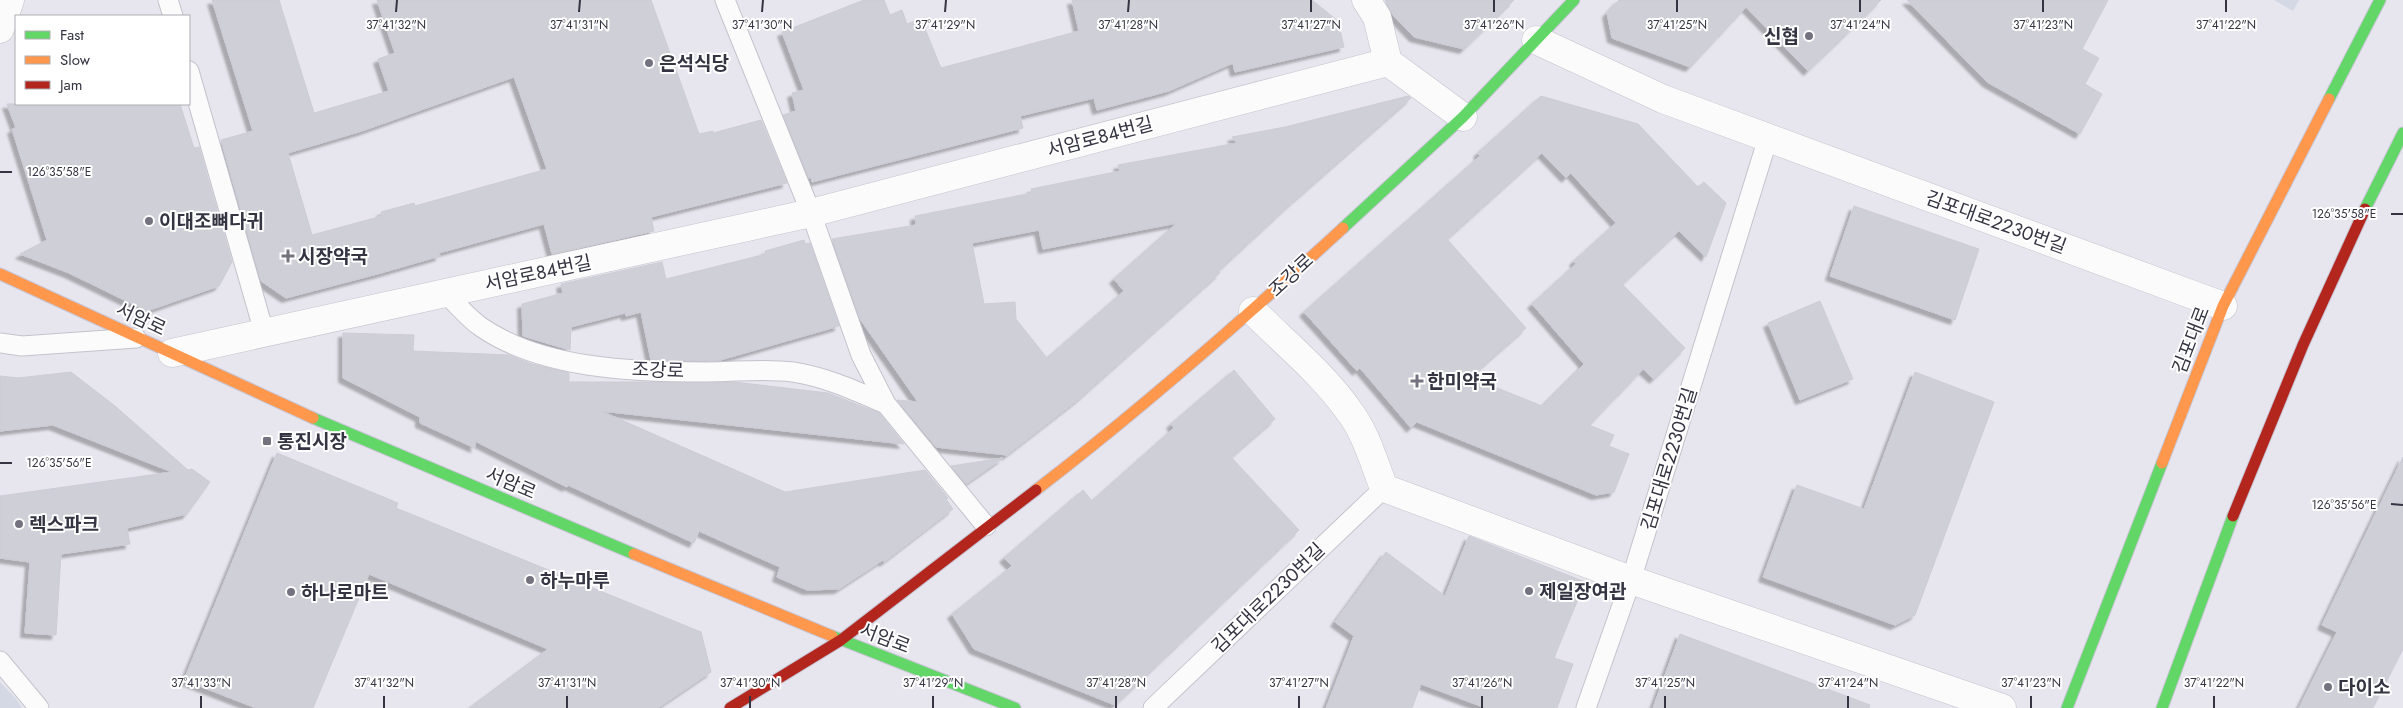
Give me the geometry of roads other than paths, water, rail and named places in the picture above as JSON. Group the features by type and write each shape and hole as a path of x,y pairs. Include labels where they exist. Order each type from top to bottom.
{"street":[{"path":"0,29 10,0"},
{"path":"1366,0 1377,17 1388,62 1463,117"},
{"name":"조강로","path":"730,708 841,640 986,526 1084,453 1253,311 1463,117 1574,0"},
{"name":"김포대로","path":"2067,708 2223,306 2380,0"},
{"name":"김포대로2230번길","path":"1536,40 1663,98 2223,306"},
{"name":"서암로84번길","path":"172,352 811,214 1388,62"},
{"path":"2162,708 2284,387 2379,180 2403,134"},
{"name":"서암로","path":"0,274 357,438 841,640 1015,708"},
{"path":"1253,311 1320,377 1350,411 1366,442 1384,488 1631,580 2002,708"}],"lane":[{"path":"168,0 173,15"},
{"path":"725,0 811,214"},
{"path":"190,74 264,332"},
{"name":"김포대로2230번길","path":"1586,708 1631,580 1768,138"},
{"name":"조강로","path":"811,214 861,355 886,404 986,526"},
{"name":"조강로","path":"445,294 481,326 507,342 547,355 605,368 658,371 793,372 834,381 886,404"},
{"path":"0,344 22,346 140,338"},
{"name":"김포대로2230번길","path":"1153,708 1384,488"},
{"path":"0,662 39,708"}],"place":[{"name":"신협","path":"1809,36"},
{"name":"은석식당","path":"649,63"},
{"name":"이대조뼈다귀","path":"149,221"},
{"name":"시장약국","path":"288,256"},
{"name":"한미약국","path":"1417,381"},
{"name":"통진시장","path":"267,441"},
{"name":"렉스파크","path":"19,524"},
{"name":"하누마루","path":"530,580"},
{"name":"제일장여관","path":"1529,591"},
{"name":"하나로마트","path":"291,592"},
{"name":"다이소","path":"2328,687"}]}
